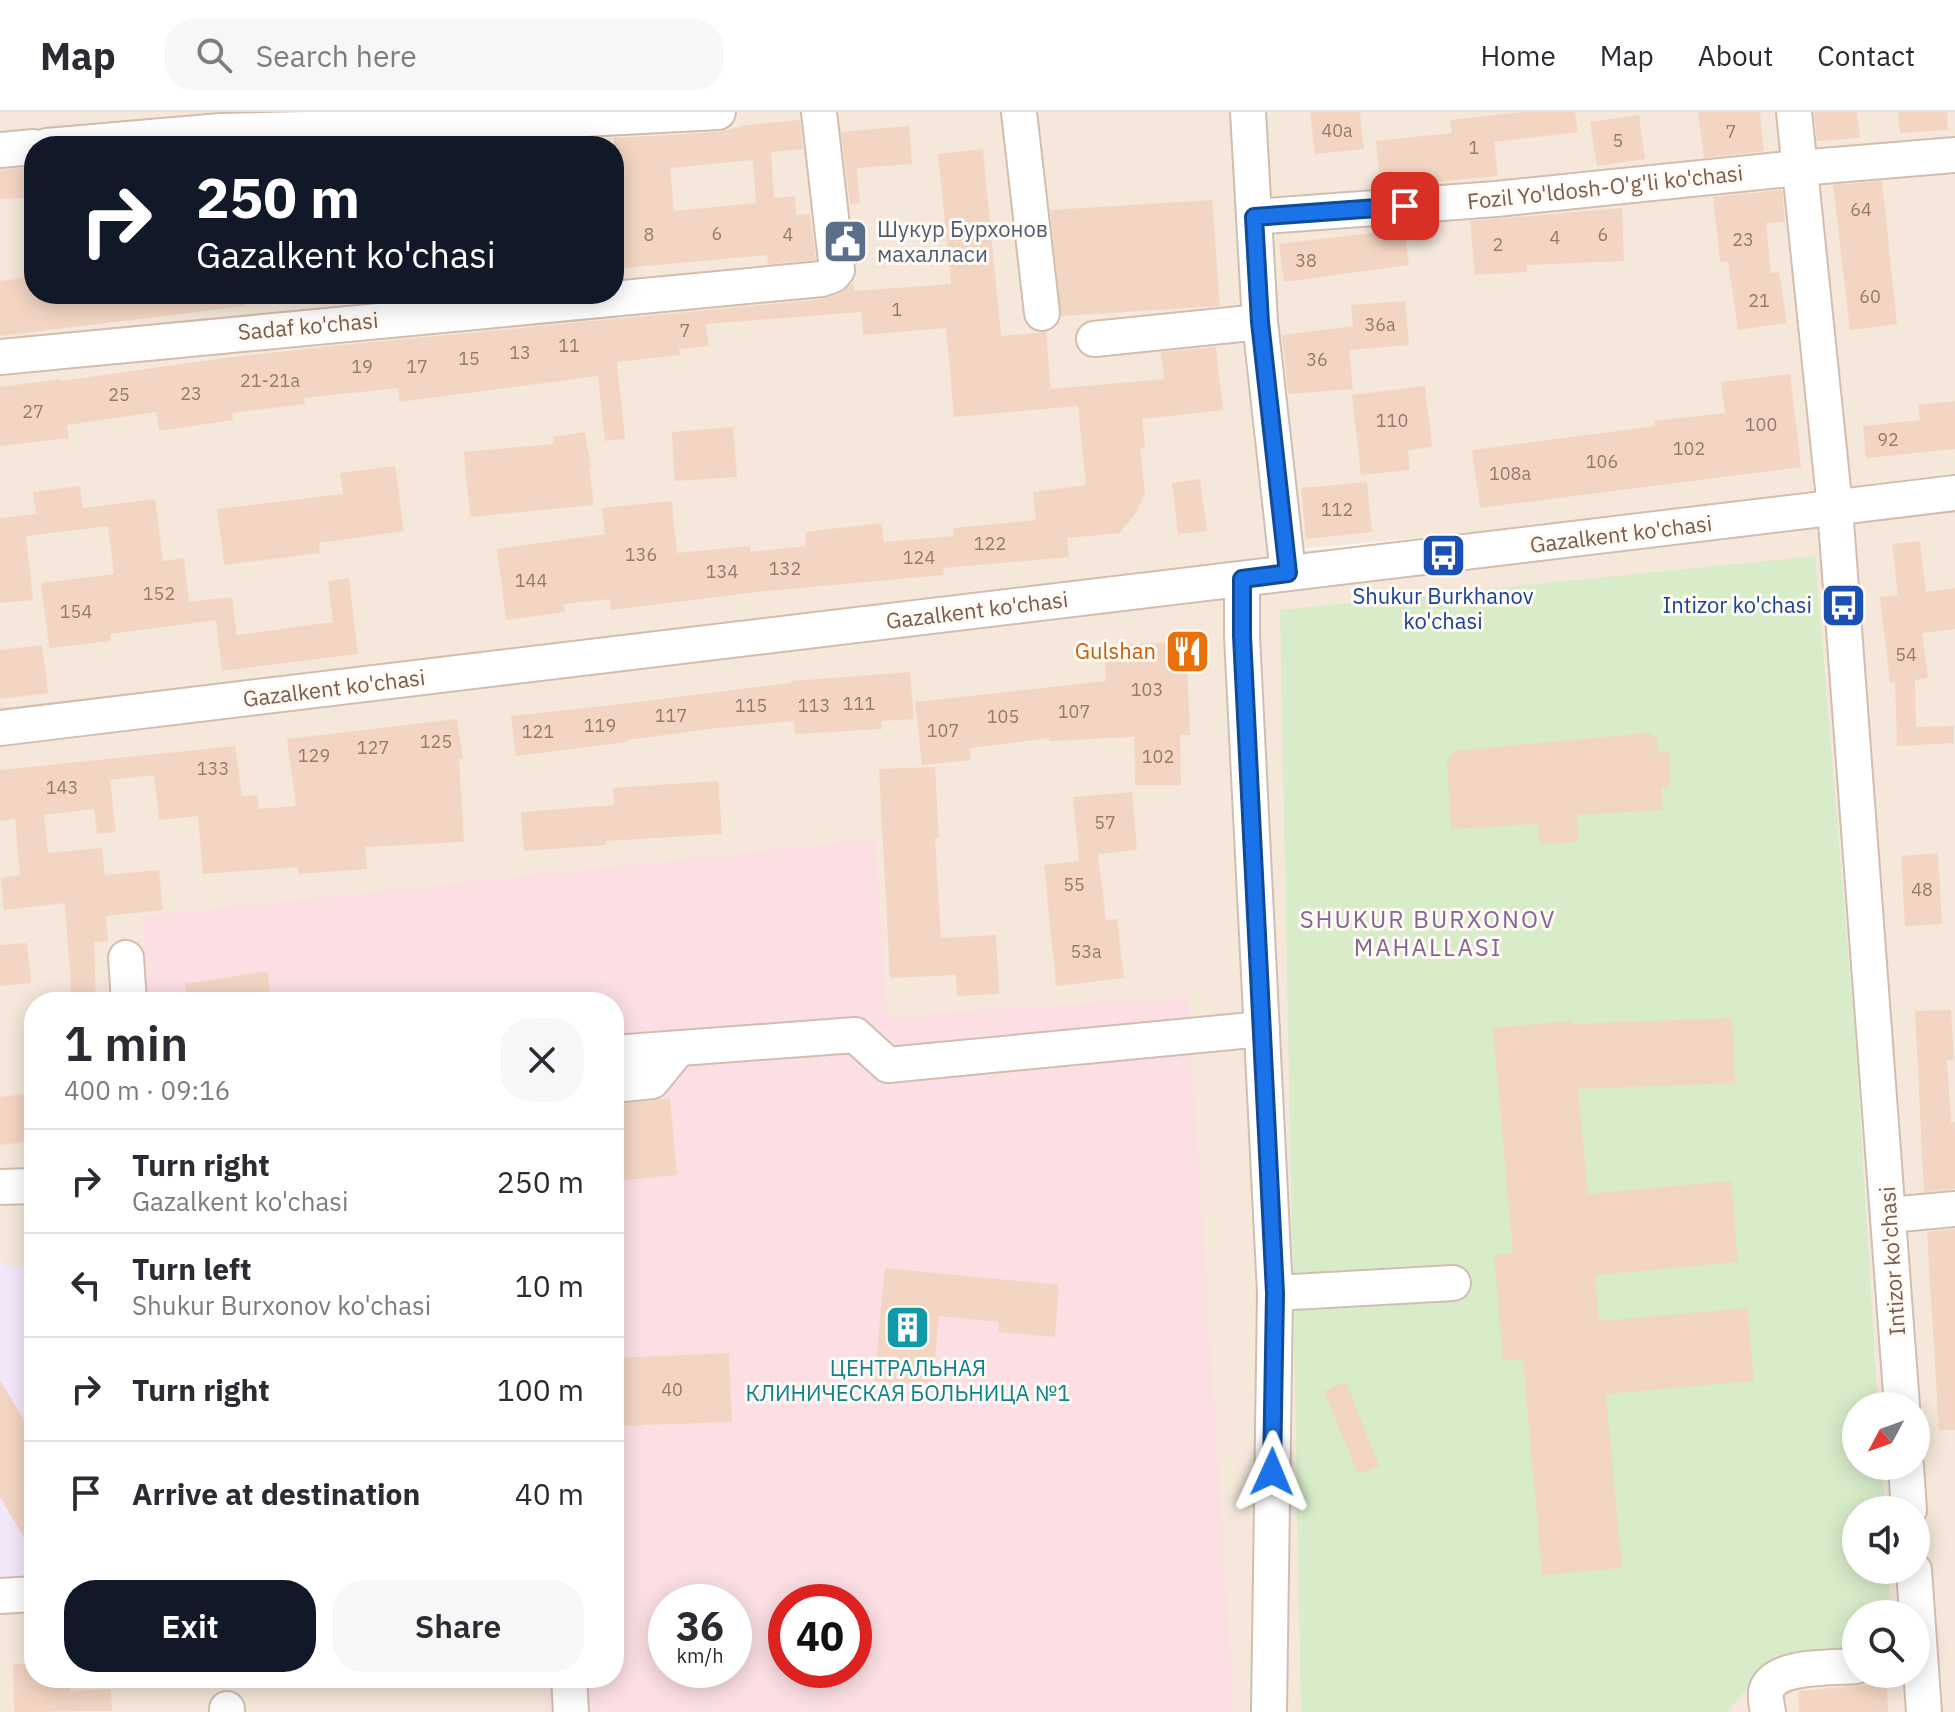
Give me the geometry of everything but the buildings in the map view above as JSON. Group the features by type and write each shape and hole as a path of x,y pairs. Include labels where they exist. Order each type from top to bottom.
{"street":[{"path":"119,136 220,122 718,112"},
{"name":"Sadaf ko'chasi","path":"624,298 822,279 833,275 837,270 819,112"},
{"path":"1019,112 1042,313"},
{"path":"1248,112 1260,322 1288,573"},
{"name":"Intizor ko'chasi","path":"1794,112 1835,508 1901,1392"},
{"path":"0,150 24,148"},
{"name":"Fozil Yo'ldosh-O'g'li ko'chasi","path":"1254,217 1496,199 1955,155"},
{"name":"Sadaf ko'chasi","path":"0,357 559,304"},
{"path":"1094,339 1260,322"},
{"name":"Gazalkent ko'chasi","path":"0,728 1955,493"},
{"path":"1242,579 1242,636 1275,1293 1269,1712"},
{"path":"126,958 128,992"},
{"path":"624,1052 855,1035 888,1065 1262,1029"},
{"path":"624,1084 652,1081 678,1049"},
{"path":"0,1187 24,1186"},
{"path":"1889,1215 1955,1209"},
{"path":"1275,1293 1453,1283"},
{"path":"0,1596 24,1595"},
{"path":"1768,1712 1766,1691 1775,1678 1787,1672 1842,1667"},
{"path":"570,1688 571,1712"},
{"path":"1921,1688 1924,1712"}],"shaded area":[{"name":"SHUKUR BURXONOV MAHALLASI","path":"0,112 1250,112 1294,552 1749,508 1297,549 1258,112 1955,112 1955,1712 0,1712"},
{"path":"875,839 887,1016 1188,997 1234,1712 546,1712 545,1688 624,1688 624,992 147,992 143,916"},
{"path":"0,1263 24,1269 24,1583 0,1584"}],"green space":[{"path":"1815,556 1855,1035 1877,1392 1842,1392 1842,1480 1883,1480 1884,1496 1842,1496 1842,1584 1889,1584 1890,1600 1842,1600 1842,1658 1758,1676 1727,1712 1301,1712 1280,610"}],"place":[{"name":"Шукур Бурхонов махалласи","path":"846,242"},
{"name":"Shukur Burkhanov ko'chasi","path":"1443,555"},
{"name":"Intizor ko'chasi","path":"1843,605"},
{"name":"Gulshan","path":"1187,651"},
{"name":"ЦЕНТРАЛЬНАЯ КЛИНИЧЕСКАЯ БОЛЬНИЦА №1","path":"908,1327"}],"district":[{"name":"SHUKUR BURXONOV MAHALLASI","path":"1428,934"}],"route":[{"path":"1272,1472 1275,1293 1242,636 1242,579 1288,573 1260,322 1254,217 1405,206"}]}
